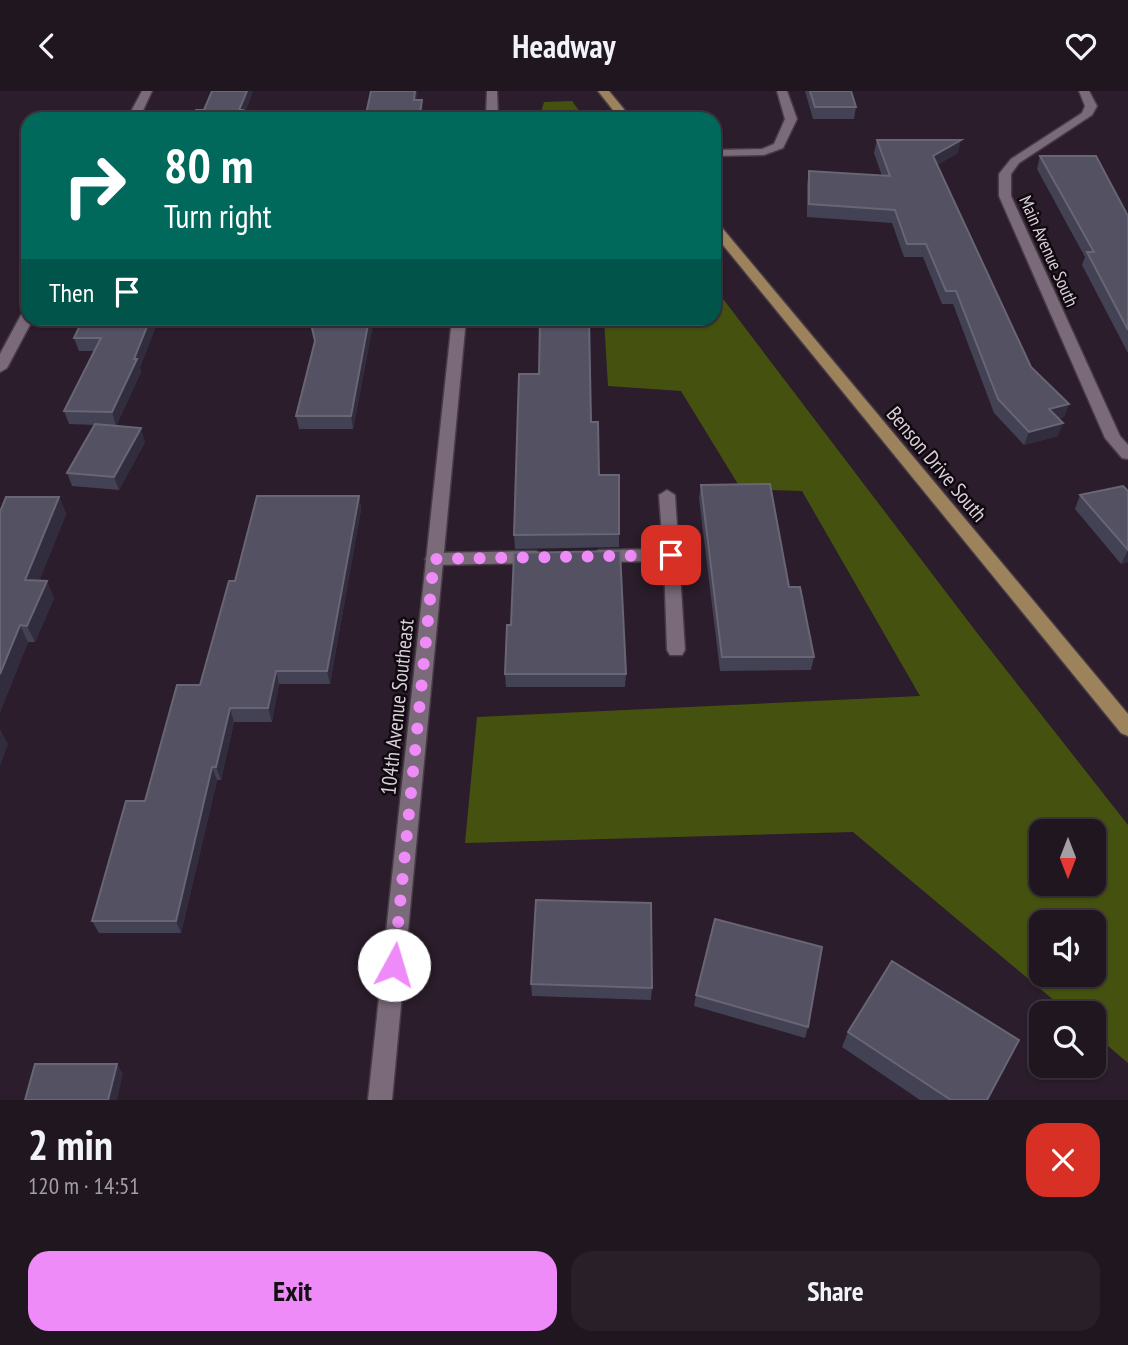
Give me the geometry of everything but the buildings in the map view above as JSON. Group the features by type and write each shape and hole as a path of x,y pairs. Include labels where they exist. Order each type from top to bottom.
{"main road":[{"path":"603,91 620,112"},
{"name":"Benson Drive South","path":"721,234 1128,728"}],"street":[{"path":"136,112 147,91"},
{"path":"492,91 492,112"},
{"path":"721,153 764,152 779,146 790,119 782,91"},
{"name":"Main Avenue South","path":"1084,91 1091,106 1086,115 1015,161 1005,174 1005,196 1113,438 1128,454"},
{"path":"0,368 22,326"},
{"name":"104th Avenue Southeast","path":"380,1100 458,326"},
{"path":"667,495 676,650"},
{"path":"588,556 671,555"},
{"path":"434,559 560,557"}],"green space":[{"path":"572,101 580,112 541,112 544,102"},
{"path":"721,296 974,629 1128,825 1128,1063 1106,1044 1106,1001 1055,1001 1038,987 1106,987 1106,910 1029,910 1029,979 853,832 465,843 477,717 920,696 802,491 741,489 681,391 608,386 604,326 721,326"}],"route":[{"path":"394,965 434,559 671,555"}]}
